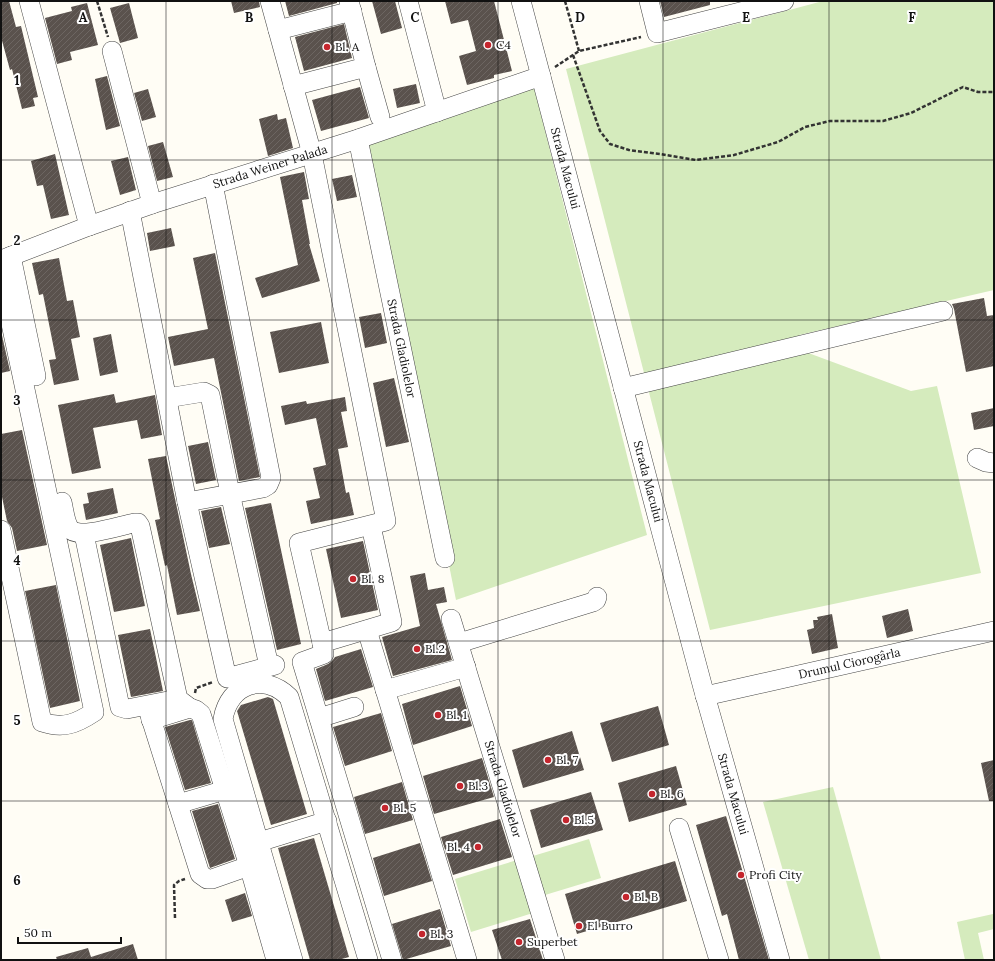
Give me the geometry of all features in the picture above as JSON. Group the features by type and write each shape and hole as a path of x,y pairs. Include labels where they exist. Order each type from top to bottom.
{"street":[{"path":"30,1 89,226"},
{"path":"270,1 312,154 386,521 299,543 324,654 302,662 392,960"},
{"path":"408,1 437,112"},
{"name":"Strada Macului","path":"521,1 706,696 780,960"},
{"path":"649,1 657,33 784,1"},
{"path":"278,30 351,6 380,116"},
{"path":"112,51 152,204"},
{"path":"293,86 366,67"},
{"name":"Strada Weiner Palada","path":"6,258 130,211 358,139 541,76"},
{"name":"Strada Gladiolelor","path":"358,139 445,558"},
{"path":"187,502 263,488 268,485 271,478 213,184"},
{"path":"130,211 187,502 227,678 272,666 230,493 210,395 204,392 167,398"},
{"path":"6,258 69,528 73,532 84,534 134,523 138,523 140,526 184,703 202,714 249,866 276,960"},
{"path":"1,277 94,712"},
{"path":"623,388 943,311"},
{"path":"322,643 392,622 371,526"},
{"path":"1,530 42,722 54,726 64,725 85,718 94,712 120,707 149,713 184,703"},
{"path":"84,534 120,707"},
{"path":"459,644 593,602 597,597"},
{"name":"Strada Gladiolelor","path":"451,619 555,960"},
{"path":"367,630 467,960"},
{"name":"Drumul Ciorogârla","path":"706,696 994,630"},
{"path":"385,690 466,667"},
{"path":"293,960 223,719 225,708 229,700 237,691 258,683 271,685 282,690 289,697 368,960"},
{"path":"320,718 354,707"},
{"path":"149,713 200,874 207,879 212,879 249,866"},
{"path":"178,804 225,790"},
{"path":"259,842 326,821"},
{"path":"679,828 719,960"}],"path":[{"path":"97,1 112,51"},
{"path":"565,1 578,51"},
{"path":"541,76 578,51 657,33"},
{"path":"573,55 600,131 610,144 629,150 696,160 742,153 778,142 805,128 830,121 883,121 911,113 963,87 978,92 994,92"},
{"path":"184,703 196,688 227,678"},
{"path":"175,918 174,885 179,880 200,874"}],"green space":[{"path":"823,1 994,1 994,290 799,335 803,351 911,391 937,386 981,573 710,630 566,69"},
{"path":"534,87 647,535 456,600 365,144"},
{"path":"833,787 881,960 809,960 763,802"},
{"path":"589,839 601,878 545,895 533,856"},
{"path":"517,860 533,913 471,932 455,879"},
{"path":"993,914 994,929 978,933 984,960 965,960 957,922"}],"building":[{"path":"1,1 9,1 16,27 21,26 38,97 33,98 35,106 22,109 12,69 10,70 1,37"},
{"path":"231,1 259,1 260,7 234,13"},
{"path":"285,1 337,1 337,3 289,16"},
{"path":"372,1 395,1 402,28 381,34"},
{"name":"C4","path":"445,1 494,1 512,71 494,75 494,78 467,85 459,56 476,51 468,20 451,24"},
{"path":"660,1 710,1 710,5 664,17"},
{"path":"87,3 98,45 70,52 72,60 57,64 45,18 72,11 71,7"},
{"path":"129,3 138,38 120,43 110,8"},
{"name":"Bl. A","path":"344,24 352,58 304,71 295,37"},
{"path":"107,76 120,126 106,130 95,79"},
{"path":"416,84 420,103 397,108 393,89"},
{"path":"360,87 369,118 321,131 312,100"},
{"path":"148,89 156,117 142,121 134,93"},
{"path":"277,114 278,120 286,118 293,148 268,156 259,119"},
{"path":"163,142 173,177 157,181 148,146"},
{"path":"55,154 69,215 51,219 43,185 37,186 31,161"},
{"path":"128,157 136,190 120,195 111,161"},
{"path":"304,172 309,199 302,200 309,244 320,281 262,298 255,278 298,265 280,177"},
{"path":"352,175 357,197 337,201 332,179"},
{"path":"171,228 175,246 150,251 147,233"},
{"path":"215,253 260,477 239,481 214,358 174,366 168,337 208,329 193,258"},
{"path":"59,258 67,301 73,300 80,337 71,339 79,380 54,385 49,360 56,359 43,294 39,295 32,263"},
{"path":"984,298 987,316 994,315 994,366 966,372 952,304"},
{"path":"381,313 387,343 365,348 359,317"},
{"path":"321,322 329,363 279,373 270,332"},
{"path":"1,331 10,371 1,373"},
{"path":"111,334 118,372 100,376 93,338"},
{"path":"394,378 409,442 386,447 373,383"},
{"path":"114,394 116,403 155,395 162,435 141,439 137,420 93,428 101,468 72,474 58,405"},
{"path":"345,397 347,411 341,412 348,447 338,449 346,493 349,492 354,515 311,524 306,501 320,498 313,468 326,465 316,418 285,425 281,406 306,401 307,404"},
{"path":"994,408 994,426 974,430 971,413"},
{"path":"22,430 47,545 17,551 12,528 7,521 1,492 1,434"},
{"path":"208,442 216,480 196,484 188,446"},
{"path":"166,456 200,611 177,615 167,565 165,566 155,520 160,519 148,459"},
{"path":"113,488 118,513 86,520 83,504 89,503 87,493"},
{"path":"271,503 301,644 277,650 245,508"},
{"path":"221,507 230,544 209,548 201,511"},
{"path":"131,538 145,606 114,612 100,545"},
{"name":"Bl. 8","path":"363,541 378,610 341,618 326,549"},
{"name":"Bl.2","path":"425,573 428,590 444,587 447,602 436,604 452,660 393,676 382,637 420,626 410,576"},
{"path":"56,585 80,701 50,708 25,591"},
{"path":"908,609 913,631 887,638 882,616"},
{"path":"832,614 838,648 812,654 807,630 814,628 813,620 818,620 817,617"},
{"path":"150,629 163,691 131,697 118,635"},
{"path":"361,649 373,687 325,701 316,669 328,664 335,657"},
{"name":"Bl. 1","path":"460,686 472,726 413,745 402,704"},
{"path":"268,697 273,699 307,814 271,825 237,711 241,705"},
{"path":"658,706 669,745 612,762 600,723"},
{"path":"381,713 392,751 345,766 333,727"},
{"path":"192,720 211,783 185,790 165,727"},
{"name":"Bl. 7","path":"572,731 584,770 523,788 512,750"},
{"name":"Bl.3","path":"482,758 494,797 434,814 423,776"},
{"path":"994,760 994,801 989,801 981,763"},
{"name":"Bl. 6","path":"676,766 687,805 629,822 618,783"},
{"name":"Bl. 5","path":"402,782 413,820 365,834 354,797"},
{"name":"Bl.5","path":"591,792 603,830 541,848 530,810"},
{"path":"218,804 235,859 210,868 192,811"},
{"path":"726,816 769,960 739,960 727,914 722,916 696,825"},
{"name":"Bl. 4","path":"500,819 512,857 453,875 441,837"},
{"path":"314,838 349,957 338,960 310,960 278,848"},
{"name":"Bl. 4","path":"420,843 432,881 384,896 373,858"},
{"name":"Bl. B","path":"675,861 687,901 577,934 565,894"},
{"path":"245,893 252,916 232,922 225,900"},
{"name":"Bl. 3","path":"440,909 451,946 403,960 392,924"},
{"path":"530,919 543,960 502,960 492,930"},
{"path":"133,944 138,960 57,960 56,957 88,948 91,957"}],"place":[{"name":"C4","path":"488,45"},
{"name":"Bl. A","path":"327,47"},
{"name":"Bl. 8","path":"353,579"},
{"name":"Bl.2","path":"417,649"},
{"name":"Bl. 1","path":"438,715"},
{"name":"Bl. 7","path":"548,760"},
{"name":"Bl.3","path":"460,786"},
{"name":"Bl. 6","path":"652,794"},
{"name":"Bl. 5","path":"385,808"},
{"name":"Bl.5","path":"566,820"},
{"name":"Bl. 4","path":"478,847"},
{"name":"Profi City","path":"741,875"},
{"name":"Bl. B","path":"626,897"},
{"name":"El Burro","path":"579,926"},
{"name":"Bl. 3","path":"422,934"},
{"name":"Superbet","path":"519,942"}]}
